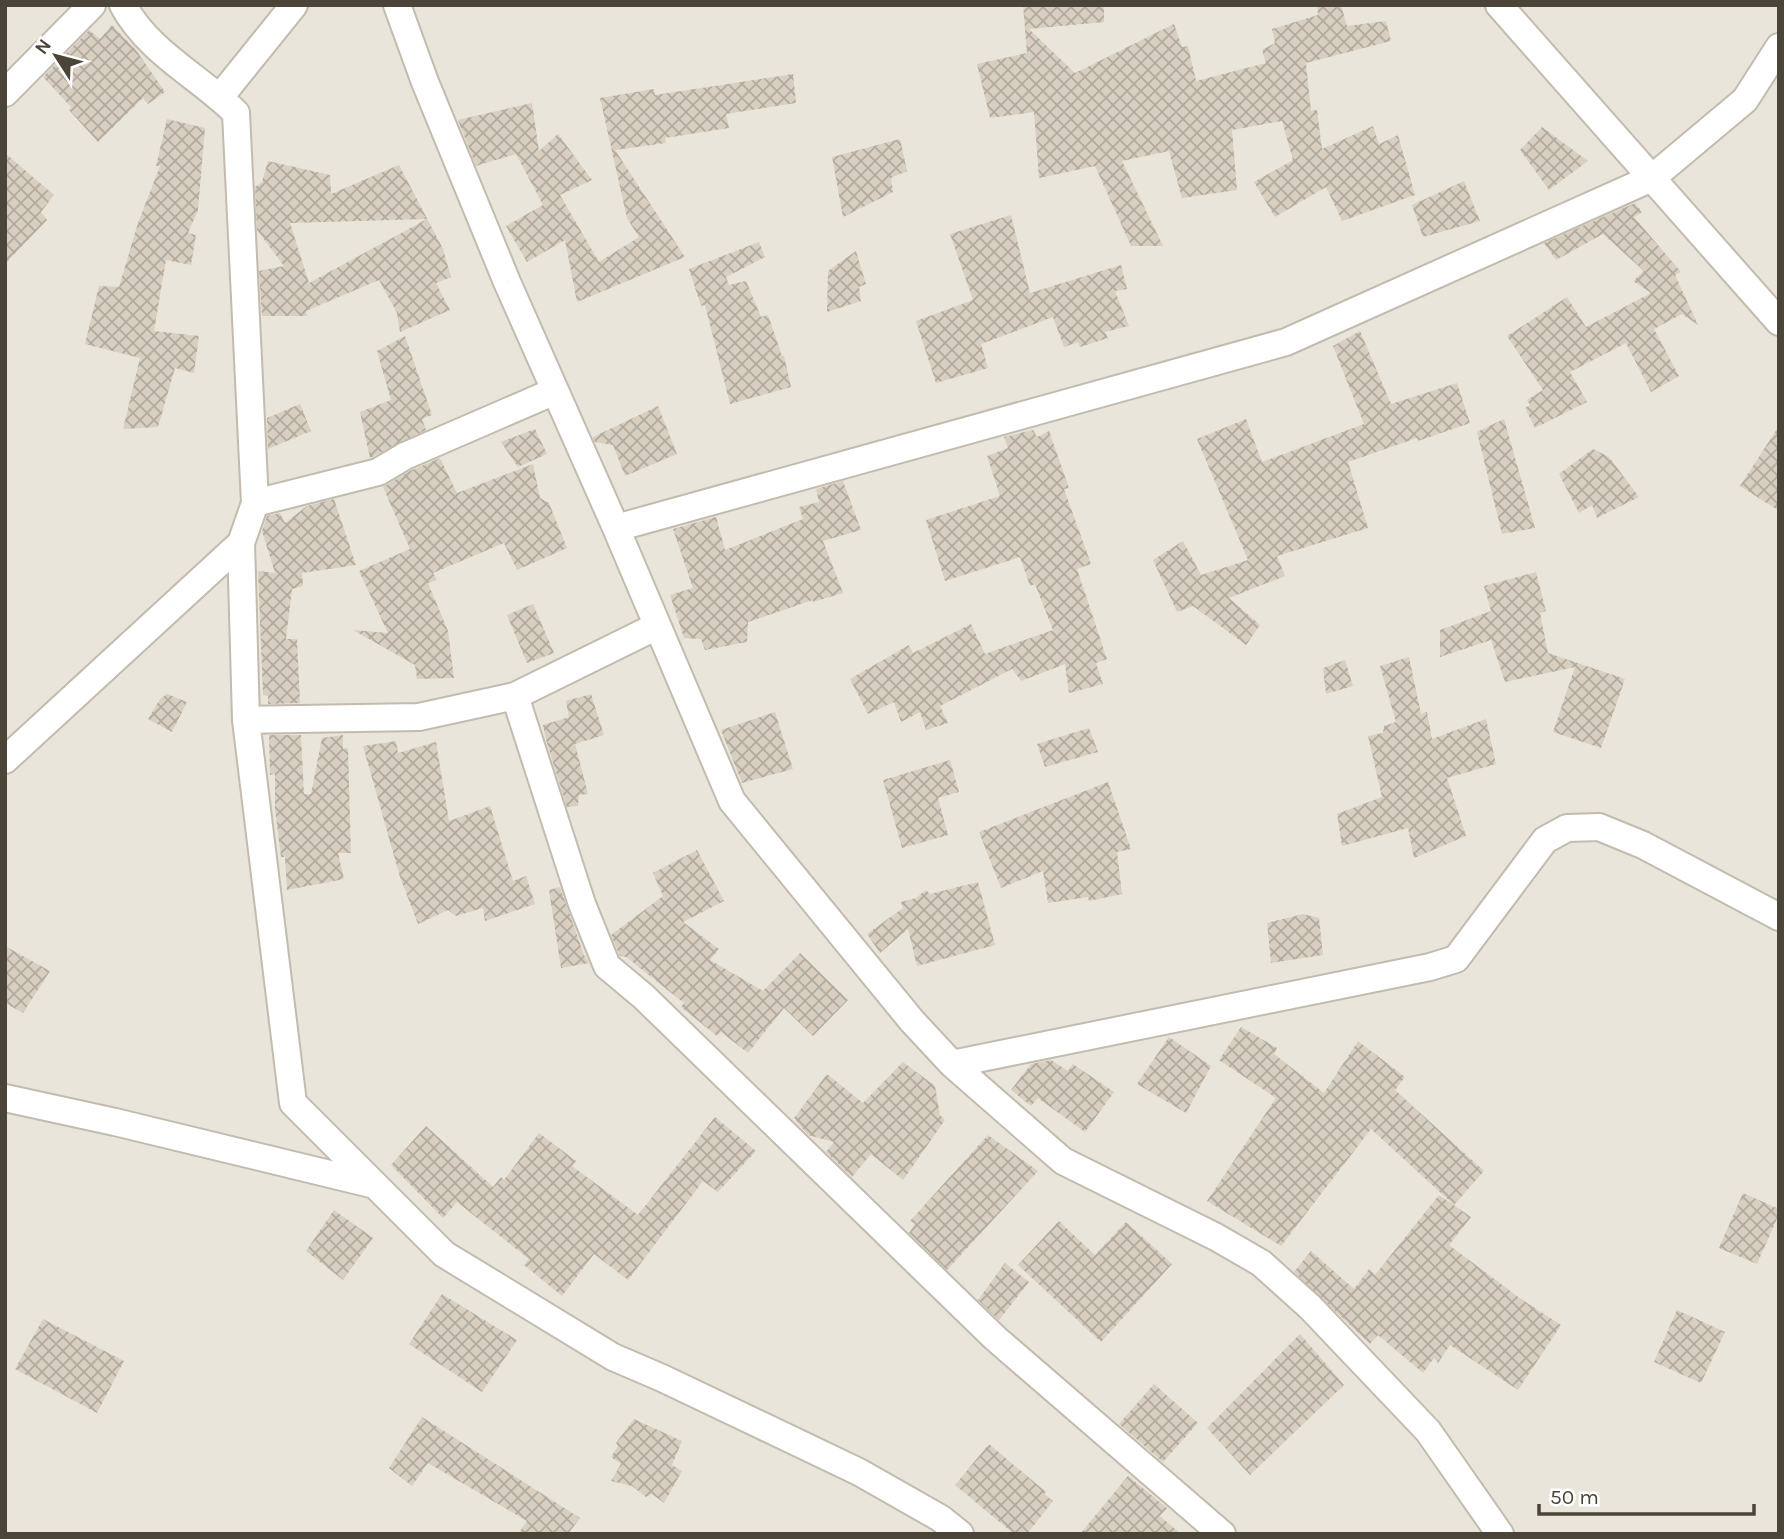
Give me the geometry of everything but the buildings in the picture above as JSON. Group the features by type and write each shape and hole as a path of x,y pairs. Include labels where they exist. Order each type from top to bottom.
{"street":[{"path":"5,93 92,5"},
{"path":"123,5 131,20 158,50 220,97 236,113 255,503 241,544 246,720 293,1103 444,1254 613,1357 859,1472 940,1518 960,1534"},
{"path":"220,97 293,5"},
{"path":"397,5 425,82 507,282 616,527 732,801 912,1021 952,1064 1063,1161 1216,1237 1261,1263 1310,1307 1428,1431 1500,1534"},
{"path":"1499,5 1779,322"},
{"path":"616,527 1286,342 1652,178 1745,100 1779,47"},
{"path":"255,503 378,472 405,457 555,391"},
{"path":"5,760 241,544"},
{"path":"246,720 419,717 515,696 657,626"},
{"path":"515,696 582,904 607,966 645,997 995,1338 1222,1534"},
{"path":"952,1064 1430,967 1457,959 1545,840 1567,828 1599,827 1632,841 1779,917"},
{"path":"5,1098 375,1185"}],"shaded area":[{"path":"5,5 1779,5 1779,1534 5,1534"}]}
